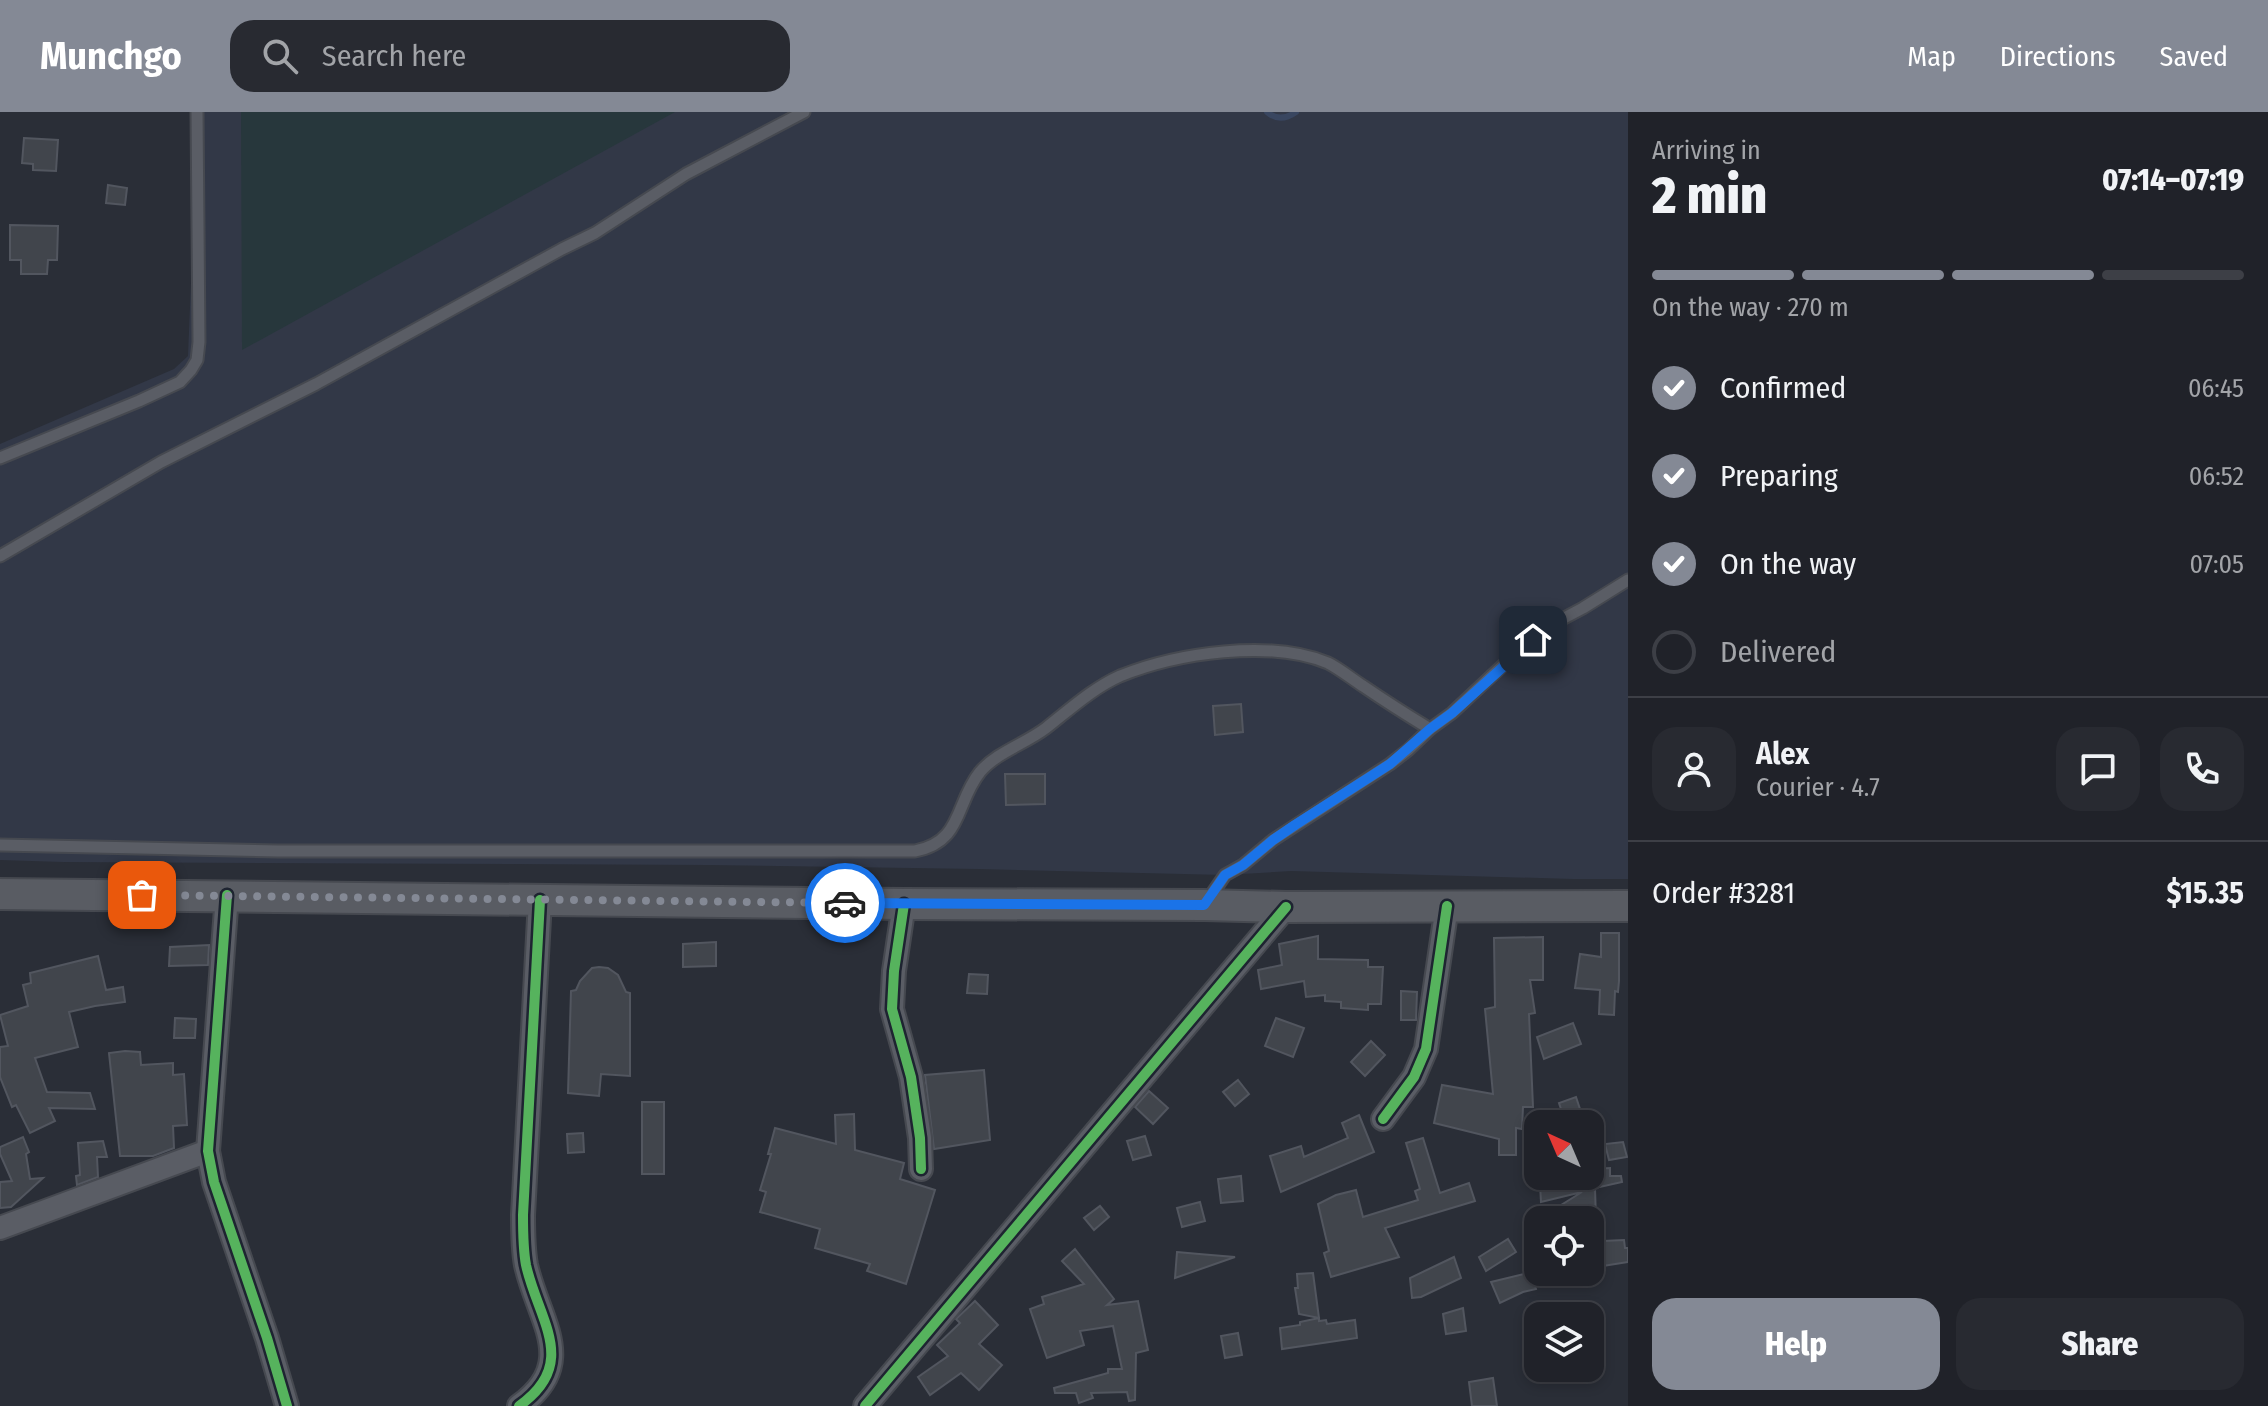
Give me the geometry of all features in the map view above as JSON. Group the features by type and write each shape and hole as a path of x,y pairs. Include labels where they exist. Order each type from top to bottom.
{"main road":[{"path":"0,894 1286,907 1628,906"}],"street":[{"path":"227,895 208,1151 214,1182 287,1406"},
{"path":"519,1406 536,1393 550,1371 552,1359 549,1337 523,1249 540,900"},
{"path":"904,904 892,1009 911,1077 921,1169"},
{"path":"1383,1119 1414,1077 1426,1049 1447,906"},
{"path":"865,1406 1286,907"},
{"path":"0,1228 208,1151"}],"lane":[{"path":"0,458 180,382 197,360 197,112"},
{"path":"0,556 161,462 316,384 595,233 686,174 804,112"},
{"path":"1204,905 1225,875 1295,825 1390,764 1551,625 1628,580"},
{"path":"0,845 278,851 915,851 931,848 943,839 959,817 966,794 981,771 1088,695 1119,677 1167,662 1214,653 1262,650 1296,653 1329,664 1430,729"}],"shaded area":[{"path":"194,112 1628,112 1628,879 1291,871 1225,875 709,865 0,860 0,444 174,369 188,356"},
{"path":"241,112 675,112 242,350"}],"building":[{"path":"24,138 58,140 56,171 33,170 33,164 22,163"},
{"path":"108,185 127,188 125,205 106,203"},
{"path":"10,225 58,226 57,260 48,260 47,274 21,274 21,260 10,260"},
{"path":"1241,704 1243,732 1215,735 1213,706"},
{"path":"1005,774 1045,774 1045,804 1006,805"},
{"path":"1601,933 1619,933 1619,981 1618,992 1615,991 1614,1015 1599,1014 1600,990 1575,988 1580,954 1601,957"},
{"path":"1318,936 1318,959 1368,960 1368,967 1383,967 1381,1004 1368,1004 1368,1010 1341,1008 1341,1002 1325,1001 1325,995 1306,997 1304,981 1261,989 1258,970 1282,965 1279,944"},
{"path":"1543,937 1543,980 1530,980 1535,1013 1529,1014 1533,1107 1523,1107 1522,1129 1516,1128 1516,1155 1499,1155 1499,1139 1434,1123 1442,1085 1493,1094 1485,1009 1495,1007 1494,938"},
{"path":"716,942 716,966 683,967 683,944"},
{"path":"209,945 208,965 169,966 170,947"},
{"path":"98,956 106,990 123,987 125,1002 69,1012 78,1047 35,1058 47,1092 90,1093 95,1109 49,1108 55,1121 30,1133 16,1105 12,1107 0,1077 0,1047 8,1046 0,1015 28,1006 23,985 31,983 30,973"},
{"path":"592,968 608,968 618,975 626,992 630,993 630,1076 601,1074 599,1096 568,1093 571,991 576,990"},
{"path":"969,974 988,975 987,994 967,993"},
{"path":"1401,991 1417,992 1416,1020 1401,1020"},
{"path":"175,1018 196,1019 195,1038 174,1038"},
{"path":"1276,1018 1304,1028 1293,1057 1265,1046"},
{"path":"1573,1023 1581,1044 1544,1059 1537,1037"},
{"path":"1371,1041 1385,1055 1365,1076 1351,1062"},
{"path":"140,1052 141,1065 173,1063 173,1075 184,1074 187,1125 173,1126 174,1148 153,1156 120,1156 109,1053"},
{"path":"984,1070 990,1140 934,1149 925,1075"},
{"path":"1238,1080 1249,1094 1235,1106 1223,1092"},
{"path":"1149,1091 1168,1108 1153,1124 1135,1107"},
{"path":"1576,1097 1580,1110 1561,1110 1559,1103"},
{"path":"642,1102 664,1102 664,1174 642,1174"},
{"path":"854,1114 855,1150 904,1163 900,1179 935,1190 906,1284 867,1271 870,1264 815,1248 820,1229 760,1212 766,1192 760,1190 775,1128 836,1144 835,1115"},
{"path":"1359,1115 1374,1152 1281,1192 1270,1156 1301,1146 1304,1157 1348,1138 1342,1123"},
{"path":"583,1133 584,1152 568,1153 567,1134"},
{"path":"1145,1136 1151,1155 1133,1160 1127,1141"},
{"path":"23,1137 29,1152 26,1154 30,1179 43,1178 11,1207 0,1208 0,1182 12,1181 0,1147"},
{"path":"1423,1138 1440,1193 1469,1183 1475,1201 1385,1228 1399,1257 1331,1277 1324,1253 1329,1251 1318,1204 1356,1190 1363,1217 1418,1200 1415,1191 1420,1189 1406,1143"},
{"path":"103,1141 107,1157 97,1157 98,1177 77,1185 76,1176 80,1175 78,1143"},
{"path":"1623,1142 1627,1157 1609,1160 1605,1144"},
{"path":"1604,1168 1610,1168 1610,1176 1621,1176 1622,1182 1604,1186"},
{"path":"1241,1176 1243,1201 1221,1203 1218,1179"},
{"path":"1540,1190 1595,1190 1596,1206 1560,1206 1582,1192 1541,1202"},
{"path":"1200,1202 1205,1221 1182,1227 1177,1208"},
{"path":"1100,1206 1109,1217 1094,1230 1084,1218"},
{"path":"1508,1239 1516,1252 1486,1271 1479,1257"},
{"path":"1624,1240 1625,1248 1628,1248 1628,1262 1604,1266 1604,1241"},
{"path":"1075,1249 1114,1299 1107,1305 1138,1301 1148,1350 1136,1353 1135,1400 1129,1401 1127,1392 1091,1393 1093,1398 1079,1403 1076,1393 1055,1393 1054,1388 1108,1373 1108,1369 1122,1369 1113,1326 1080,1331 1084,1345 1047,1358 1030,1309 1044,1304 1042,1297 1084,1284 1062,1261"},
{"path":"1177,1252 1199,1254 1235,1257 1175,1278"},
{"path":"1454,1257 1461,1278 1421,1297 1412,1298 1410,1278"},
{"path":"1313,1273 1319,1318 1299,1314 1295,1288 1298,1288 1297,1274"},
{"path":"1524,1274 1524,1286 1535,1286 1536,1289 1500,1303 1491,1282"},
{"path":"975,1301 998,1325 979,1344 1002,1365 979,1390 961,1373 930,1395 918,1377 948,1356 937,1345 960,1323 956,1319"},
{"path":"1463,1308 1466,1331 1446,1334 1443,1314"},
{"path":"1319,1318 1319,1321 1326,1320 1327,1324 1355,1320 1357,1338 1282,1349 1280,1328"},
{"path":"1238,1333 1242,1355 1225,1358 1221,1336"},
{"path":"1493,1378 1497,1406 1472,1406 1469,1382"}],"waterway":[{"path":"1267,112 1281,118 1296,112"}],"cycle path":[{"path":"227,895 208,1151 214,1182 287,1406"},
{"path":"519,1406 537,1390 548,1374 551,1357 550,1340 526,1265 523,1234 540,900"},
{"path":"904,904 892,1009 911,1077 921,1169"},
{"path":"1383,1119 1414,1077 1426,1049 1447,906"},
{"path":"865,1406 1286,907"}],"way so far":[{"path":"142,895 845,903"}],"route":[{"path":"845,903 1204,905 1225,875 1295,825 1390,764 1533,640"}]}
